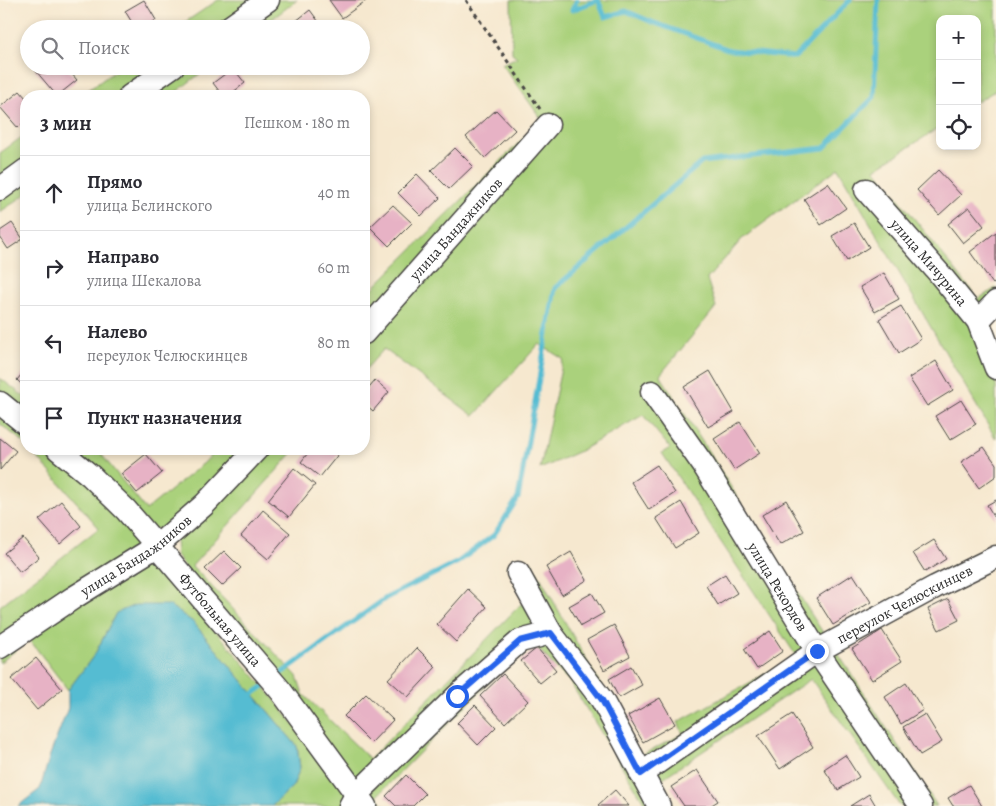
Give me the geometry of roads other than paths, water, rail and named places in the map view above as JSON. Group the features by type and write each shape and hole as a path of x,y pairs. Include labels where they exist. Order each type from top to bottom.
{"street":[{"path":"240,20 268,0"},
{"path":"139,90 160,75"},
{"name":"улица Бандажников","path":"370,327 548,126"},
{"path":"0,189 20,174"},
{"name":"улица Мичурина","path":"866,190 978,320 996,368"},
{"path":"978,320 996,302"},
{"name":"улица Рекордов","path":"652,392 704,466 817,651 921,806"},
{"path":"0,403 20,419"},
{"name":"Футбольная улица","path":"65,455 91,476 119,504 280,691 357,802"},
{"name":"улица Бандажников","path":"0,647 73,598 157,546 204,505 251,455"},
{"name":"переулок Челюскинцев","path":"641,774 817,651 934,587 996,556"},
{"path":"518,573 551,633 602,700 659,806"},
{"path":"357,802 457,696 520,641 551,633"}],"water":[{"path":"135,605 169,605 193,622 297,746 300,768 293,786 272,806 18,806 40,789 50,755 68,708 68,690 95,654 116,613"}],"waterway":[{"path":"577,0 572,10 598,0 605,17 626,11 730,50 795,57 850,0"},
{"path":"276,677 386,598 458,562 494,535 518,498 555,288 702,162 824,148 874,97 878,0"},
{"path":"247,698 267,684"}]}
